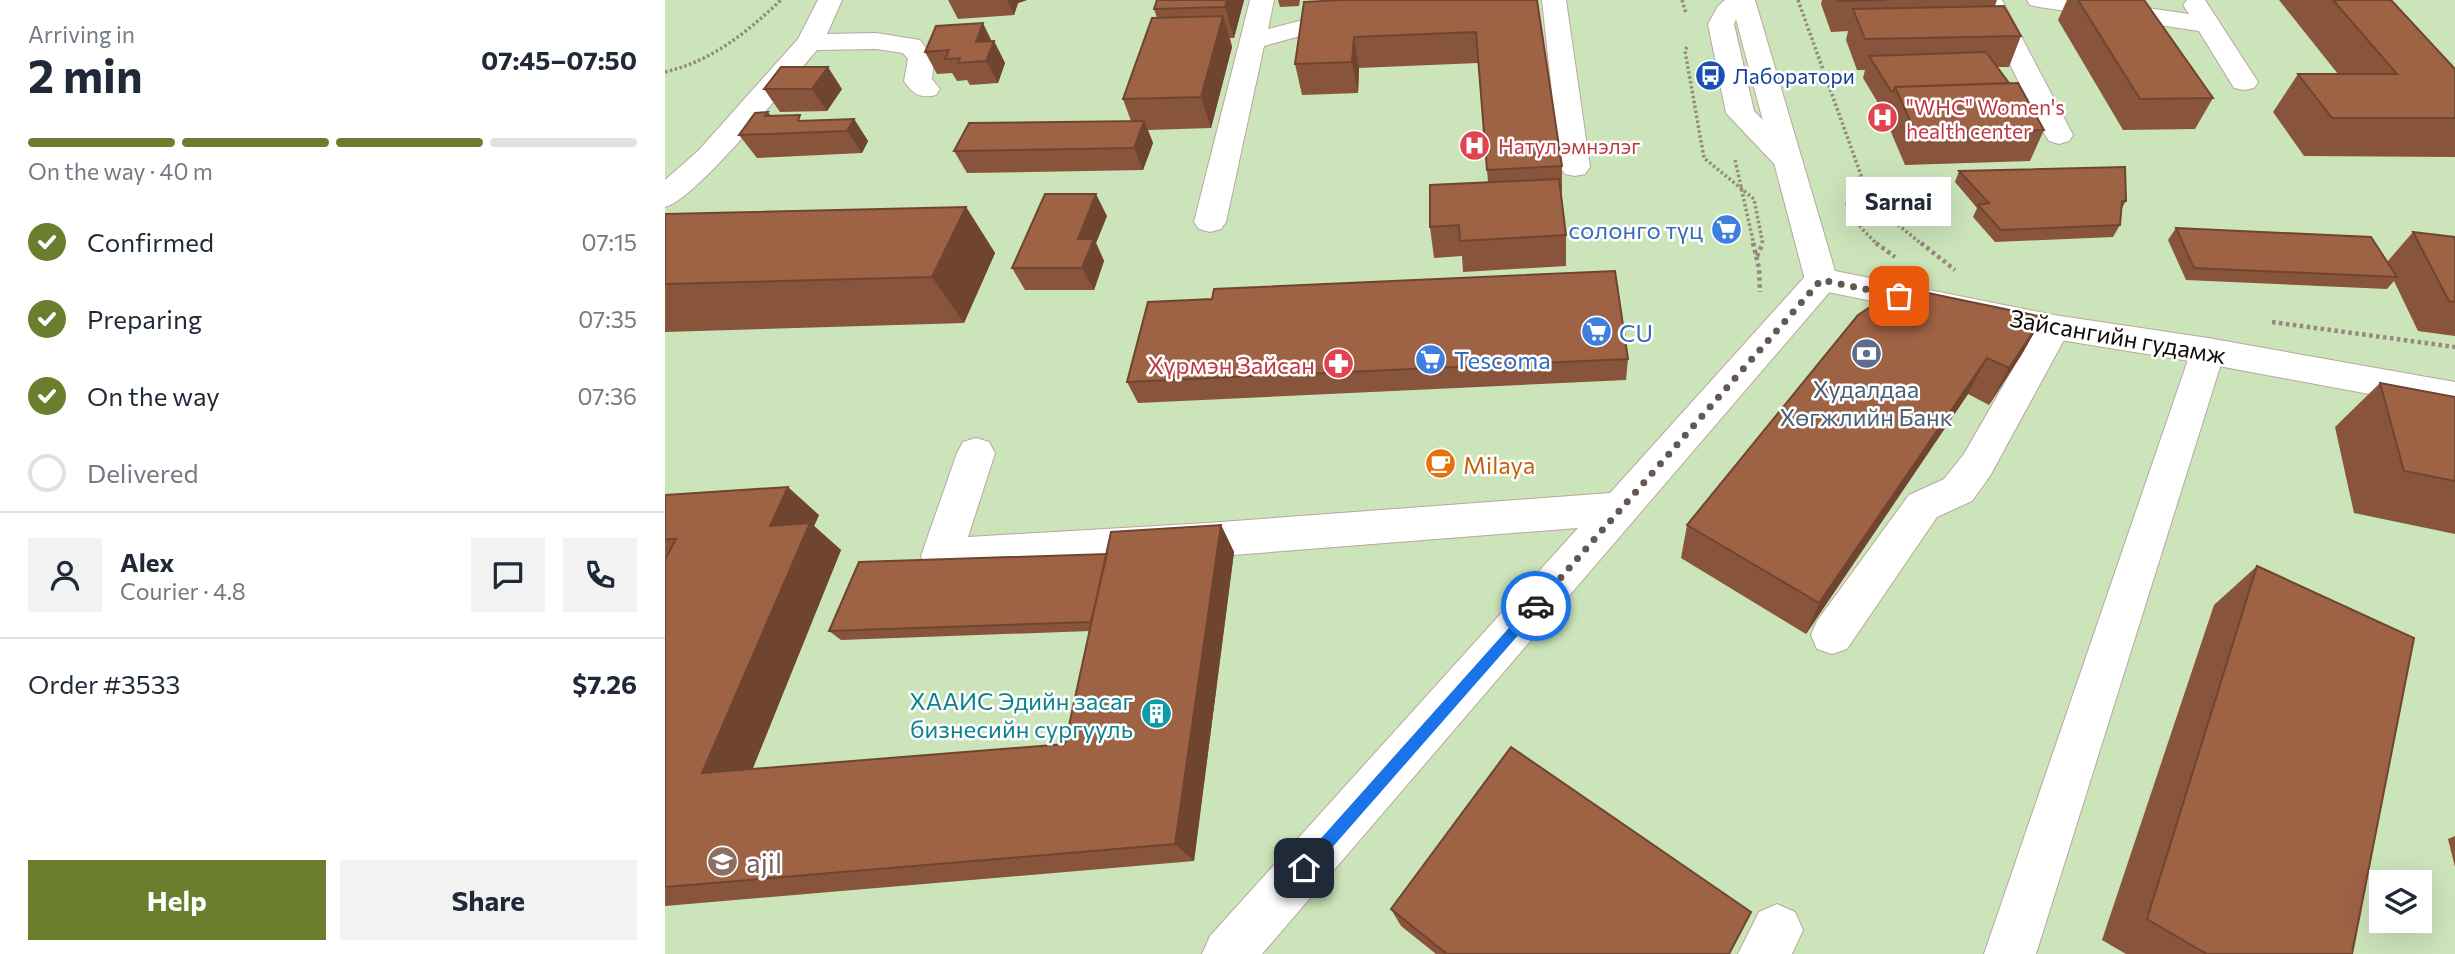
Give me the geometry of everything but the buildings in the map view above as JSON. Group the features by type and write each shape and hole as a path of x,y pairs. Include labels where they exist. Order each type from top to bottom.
{"street":[{"path":"665,197 702,163 810,42 830,0"},
{"path":"1210,222 1262,0"},
{"path":"1252,40 1290,33 1317,24 1328,0"},
{"path":"1554,0 1575,167"},
{"path":"1228,954 1821,280 1742,0"},
{"path":"1990,0 2059,135"},
{"path":"2039,0 2210,25"},
{"path":"2193,0 2244,82"},
{"path":"810,42 876,41 911,46 921,59 918,81 926,89"},
{"path":"668,229 702,163"},
{"name":"Зайсангийн гудамж","path":"1821,280 2054,327 2202,368 2455,396"},
{"path":"1832,635 1923,506 1958,490 1977,464 2054,327"},
{"path":"2010,954 2202,368"},
{"path":"976,453 941,556 1207,540 1623,508"}],"path":[{"path":"665,72 710,58 746,32 781,0"},
{"path":"1798,0 1866,189 1847,204"},
{"path":"1734,150 1759,268 1761,294"},
{"path":"1847,204 1854,221 1880,247 1897,258"},
{"path":"1847,204 1892,220 1948,262 1963,279"},
{"path":"2266,321 2455,347"}],"green space":[{"path":"665,0 2455,0 2455,954 665,954"}],"way so far":[{"path":"1536,606 1821,280 1899,296"}],"place":[{"name":"Лаборатори","path":"1710,75"},
{"name":"\"WHC\" Women's health center","path":"1883,118"},
{"name":"Натул эмнэлэг","path":"1475,145"},
{"name":"солонго түц","path":"1726,229"},
{"name":"Sarnai","path":"1899,296"},
{"name":"CU","path":"1596,332"},
{"name":"Худалдаа Хөгжлийн Банк","path":"1866,354"},
{"name":"Tescoma","path":"1431,359"},
{"name":"Хүрмэн Зайсан","path":"1338,364"},
{"name":"Milaya","path":"1440,464"},
{"name":"ХААИС Эдийн засаг бизнесийн сургууль","path":"1156,714"},
{"name":"ajil","path":"723,862"}],"route":[{"path":"1304,868 1536,606"}]}
